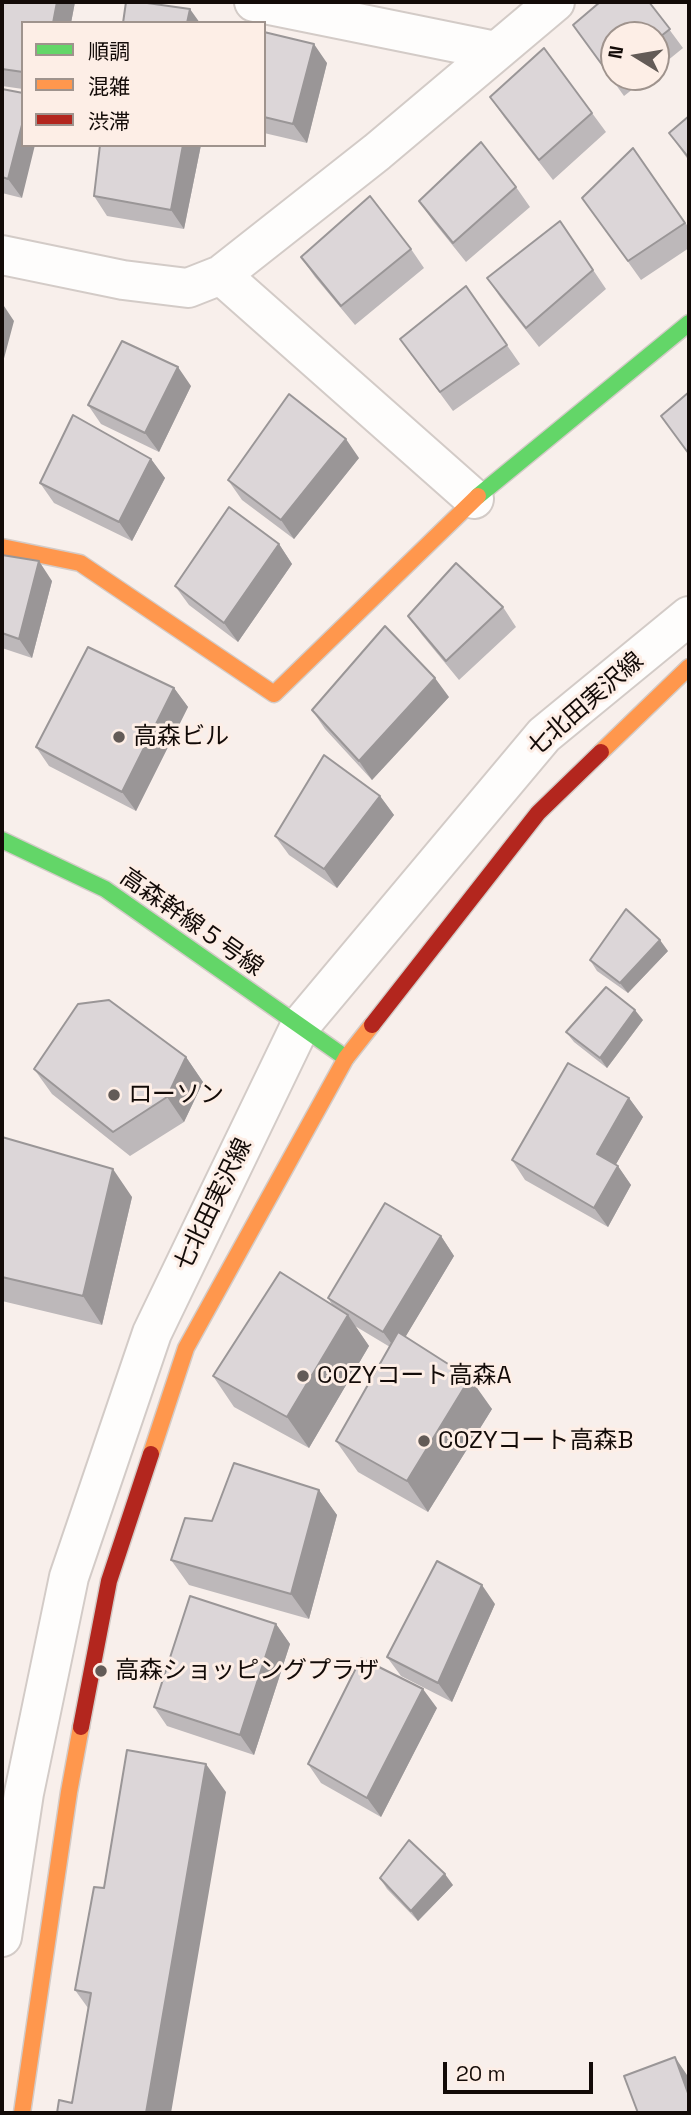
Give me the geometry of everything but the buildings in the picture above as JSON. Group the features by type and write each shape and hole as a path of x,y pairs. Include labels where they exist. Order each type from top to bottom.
{"street":[{"path":"254,2 496,51"},
{"path":"2,255 123,280 188,288 222,275 377,152 555,2"},
{"path":"222,275 474,499"},
{"path":"2,547 80,563 274,694 474,499 689,323"},
{"name":"七北田実沢線","path":"2,1937 24,1793 69,1577 152,1333 300,1026 544,735 689,616"},
{"path":"22,2113 69,1792 109,1581 186,1348 345,1058 538,813 689,667"},
{"name":"高森幹線５号線","path":"2,840 105,889 345,1058"}],"traffic: fast":[{"path":"478,496 689,323"},
{"path":"2,840 105,889 346,1058"}],"traffic: slow":[{"path":"2,547 80,563 274,694 478,496"},
{"path":"601,752 689,667"},
{"path":"151,1454 186,1348 346,1058 372,1025"},
{"path":"22,2113 81,1727"}],"traffic: jam":[{"path":"372,1025 538,813 601,752"},
{"path":"81,1727 109,1581 151,1454"}],"place":[{"name":"高森ビル","path":"119,737"},
{"name":"ローソン","path":"114,1095"},
{"name":"COZYコート高森A","path":"303,1376"},
{"name":"COZYコート高森B","path":"424,1441"},
{"name":"高森ショッピングプラザ","path":"101,1671"}]}
